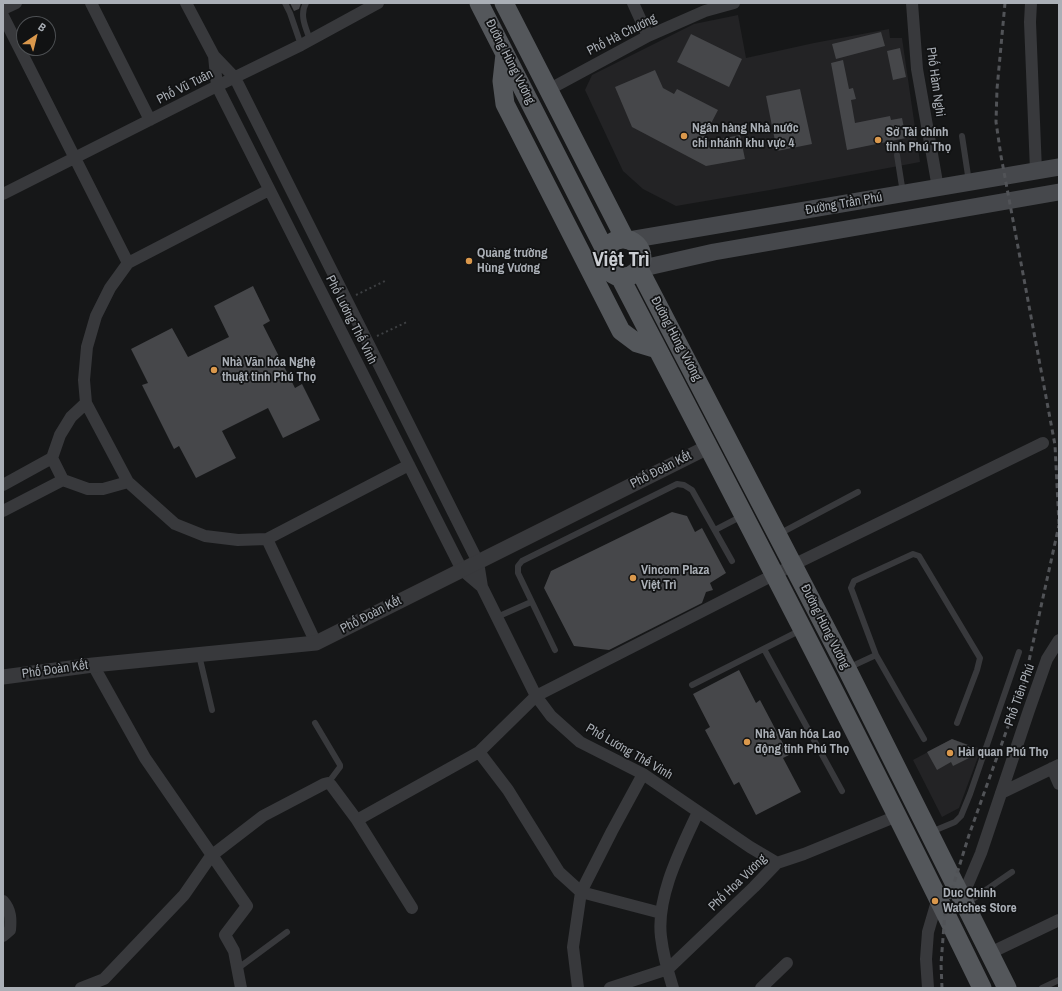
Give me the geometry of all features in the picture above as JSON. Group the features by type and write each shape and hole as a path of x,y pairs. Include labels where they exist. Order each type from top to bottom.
{"main road":[{"name":"Đường Hùng Vương","path":"480,3 605,250"},
{"name":"Đường Hùng Vương","path":"504,3 627,239"},
{"path":"505,54 502,81 505,104 576,245 621,331 637,343 657,349"},
{"name":"Đường Trần Phú","path":"627,239 1059,167"},
{"name":"Đường Trần Phú","path":"639,269 714,252 1059,192"},
{"path":"627,239 636,244 641,252 642,260 639,269 631,276 620,277 612,274 606,267 604,259 605,250 613,241 627,239"},
{"name":"Đường Hùng Vương","path":"639,269 778,534 930,832 1007,988"},
{"name":"Đường Hùng Vương","path":"620,277 774,574 897,816 982,988"}],"street":[{"path":"3,9 16,3"},
{"path":"91,3 150,120"},
{"name":"Phố Lương Thế Vinh","path":"186,3 214,56 235,78 478,562 482,587 536,696 551,716 580,742 643,774 750,847 777,863"},
{"name":"Phố Vũ Tuân","path":"3,194 305,43 378,3"},
{"path":"633,3 648,36"},
{"name":"Phố Hà Chương","path":"548,90 648,36 705,11 734,3"},
{"name":"Phố Hàm Nghi","path":"912,3 917,68 938,188"},
{"path":"1031,3 1030,22 1036,171"},
{"path":"3,16 128,263"},
{"name":"Phố Lương Thế Vinh","path":"214,56 217,86 269,190 462,570 482,587"},
{"path":"269,190 128,263 110,288 96,316 88,341 84,380 86,403 128,482 174,524 205,536 238,540 267,539 409,465"},
{"path":"339,327 356,319"},
{"path":"3,486 52,458 60,435 71,417 86,403"},
{"path":"357,820 478,752 536,696 774,574 1043,443"},
{"name":"Phố Đoàn Kết","path":"3,677 92,666 316,643 708,447"},
{"path":"52,458 62,480"},
{"path":"3,510 62,480 88,489 103,489 128,482"},
{"path":"267,539 316,643"},
{"name":"Phố Tiên Phú","path":"964,901 1028,710 1048,660 1059,640"},
{"path":"92,666 145,758 211,856 247,906 225,935 234,951 241,988"},
{"path":"478,752 508,790 559,872 581,892 661,913"},
{"path":"1001,792 1055,767 1059,784"},
{"path":"578,988 573,948 581,892 643,774"},
{"path":"81,988 106,984 184,895 211,856 263,816 328,783 357,820 412,908"},
{"path":"673,988 661,937 661,913 667,887 679,852 698,812"},
{"name":"Phố Hoa Vương","path":"610,988 668,969 777,863 804,854 897,816"},
{"path":"928,988 926,959 928,932 938,898"},
{"path":"3,901 8,907 11,918 10,930 3,936"},
{"path":"990,953 1059,920"},
{"path":"761,988 787,962"}],"lane":[{"path":"284,3 305,43"},
{"path":"305,43 302,15 306,3"},
{"path":"962,136 970,182"},
{"path":"897,155 904,194"},
{"path":"555,650 518,573 518,566 522,561 676,484 684,485 692,490 732,561"},
{"path":"778,534 858,492"},
{"path":"714,530 743,516"},
{"path":"924,739 876,655 851,588 854,581 913,554 919,556 980,658 957,723"},
{"path":"497,617 531,602"},
{"path":"692,685 802,629"},
{"path":"764,649 842,791"},
{"path":"930,832 955,822 961,816 1019,652"},
{"path":"199,655 212,710"},
{"path":"847,669 876,655"},
{"path":"315,724 340,764 340,767 328,783"},
{"path":"964,901 1012,872"},
{"path":"237,969 287,932"},
{"path":"1042,988 1059,980"}],"path":[{"path":"346,300 385,281"},
{"path":"367,341 407,322"}],"shaded area":[{"path":"738,15 746,58 889,29 890,38 902,38 920,162 676,206 643,189 623,171 585,90 592,75 694,24"},
{"path":"952,739 981,749 959,808 942,817 913,760"}],"building":[{"path":"290,3 301,3 299,9 294,11"},
{"path":"881,32 885,46 836,59 832,44"},
{"path":"691,34 742,59 729,87 677,62"},
{"path":"900,48 906,77 893,80 887,51"},
{"path":"843,60 849,89 853,88 856,99 851,100 855,123 890,116 891,120 902,118 906,138 847,150 831,63"},
{"path":"655,70 663,88 674,94 677,89 718,110 701,143 740,135 745,159 706,166 632,127 615,87"},
{"path":"800,89 812,144 777,151 766,96"},
{"name":"Nhà Văn hóa Nghệ thuật tỉnh Phú Thọ","path":"253,286 270,321 263,325 295,388 302,384 320,420 283,438 268,408 222,431 236,458 196,478 179,446 174,449 142,385 148,383 131,349 172,328 188,357 229,337 214,306"},
{"name":"Vincom Plaza Việt Trì","path":"672,512 687,516 695,532 702,528 726,573 710,583 713,590 706,592 702,603 609,650 574,646 544,588 551,571"},
{"name":"Nhà Văn hóa Lao động tỉnh Phú Thọ","path":"739,670 756,703 760,700 789,755 783,758 801,792 756,815 739,782 734,785 705,730 710,727 693,694"},
{"name":"Hải quan Phú Thọ","path":"952,739 973,747 969,758 953,766 951,762 937,770 927,752"}],"railway":[{"path":"1005,3 997,89 996,122 1055,445 1059,524"},
{"path":"942,988 941,964 945,912 969,835 1025,679 1059,525"}],"place":[{"name":"Ngân hàng Nhà nước chi nhánh khu vực 4","path":"684,136"},
{"name":"Sở Tài chính tỉnh Phú Thọ","path":"878,140"},
{"name":"Quảng trường Hùng Vương","path":"469,261"},
{"name":"Nhà Văn hóa Nghệ thuật tỉnh Phú Thọ","path":"214,370"},
{"name":"Vincom Plaza Việt Trì","path":"633,578"},
{"name":"Nhà Văn hóa Lao động tỉnh Phú Thọ","path":"747,742"},
{"name":"Hải quan Phú Thọ","path":"950,753"},
{"name":"Duc Chinh Watches Store","path":"935,901"}],"district":[{"name":"Việt Trì","path":"621,260"}]}
